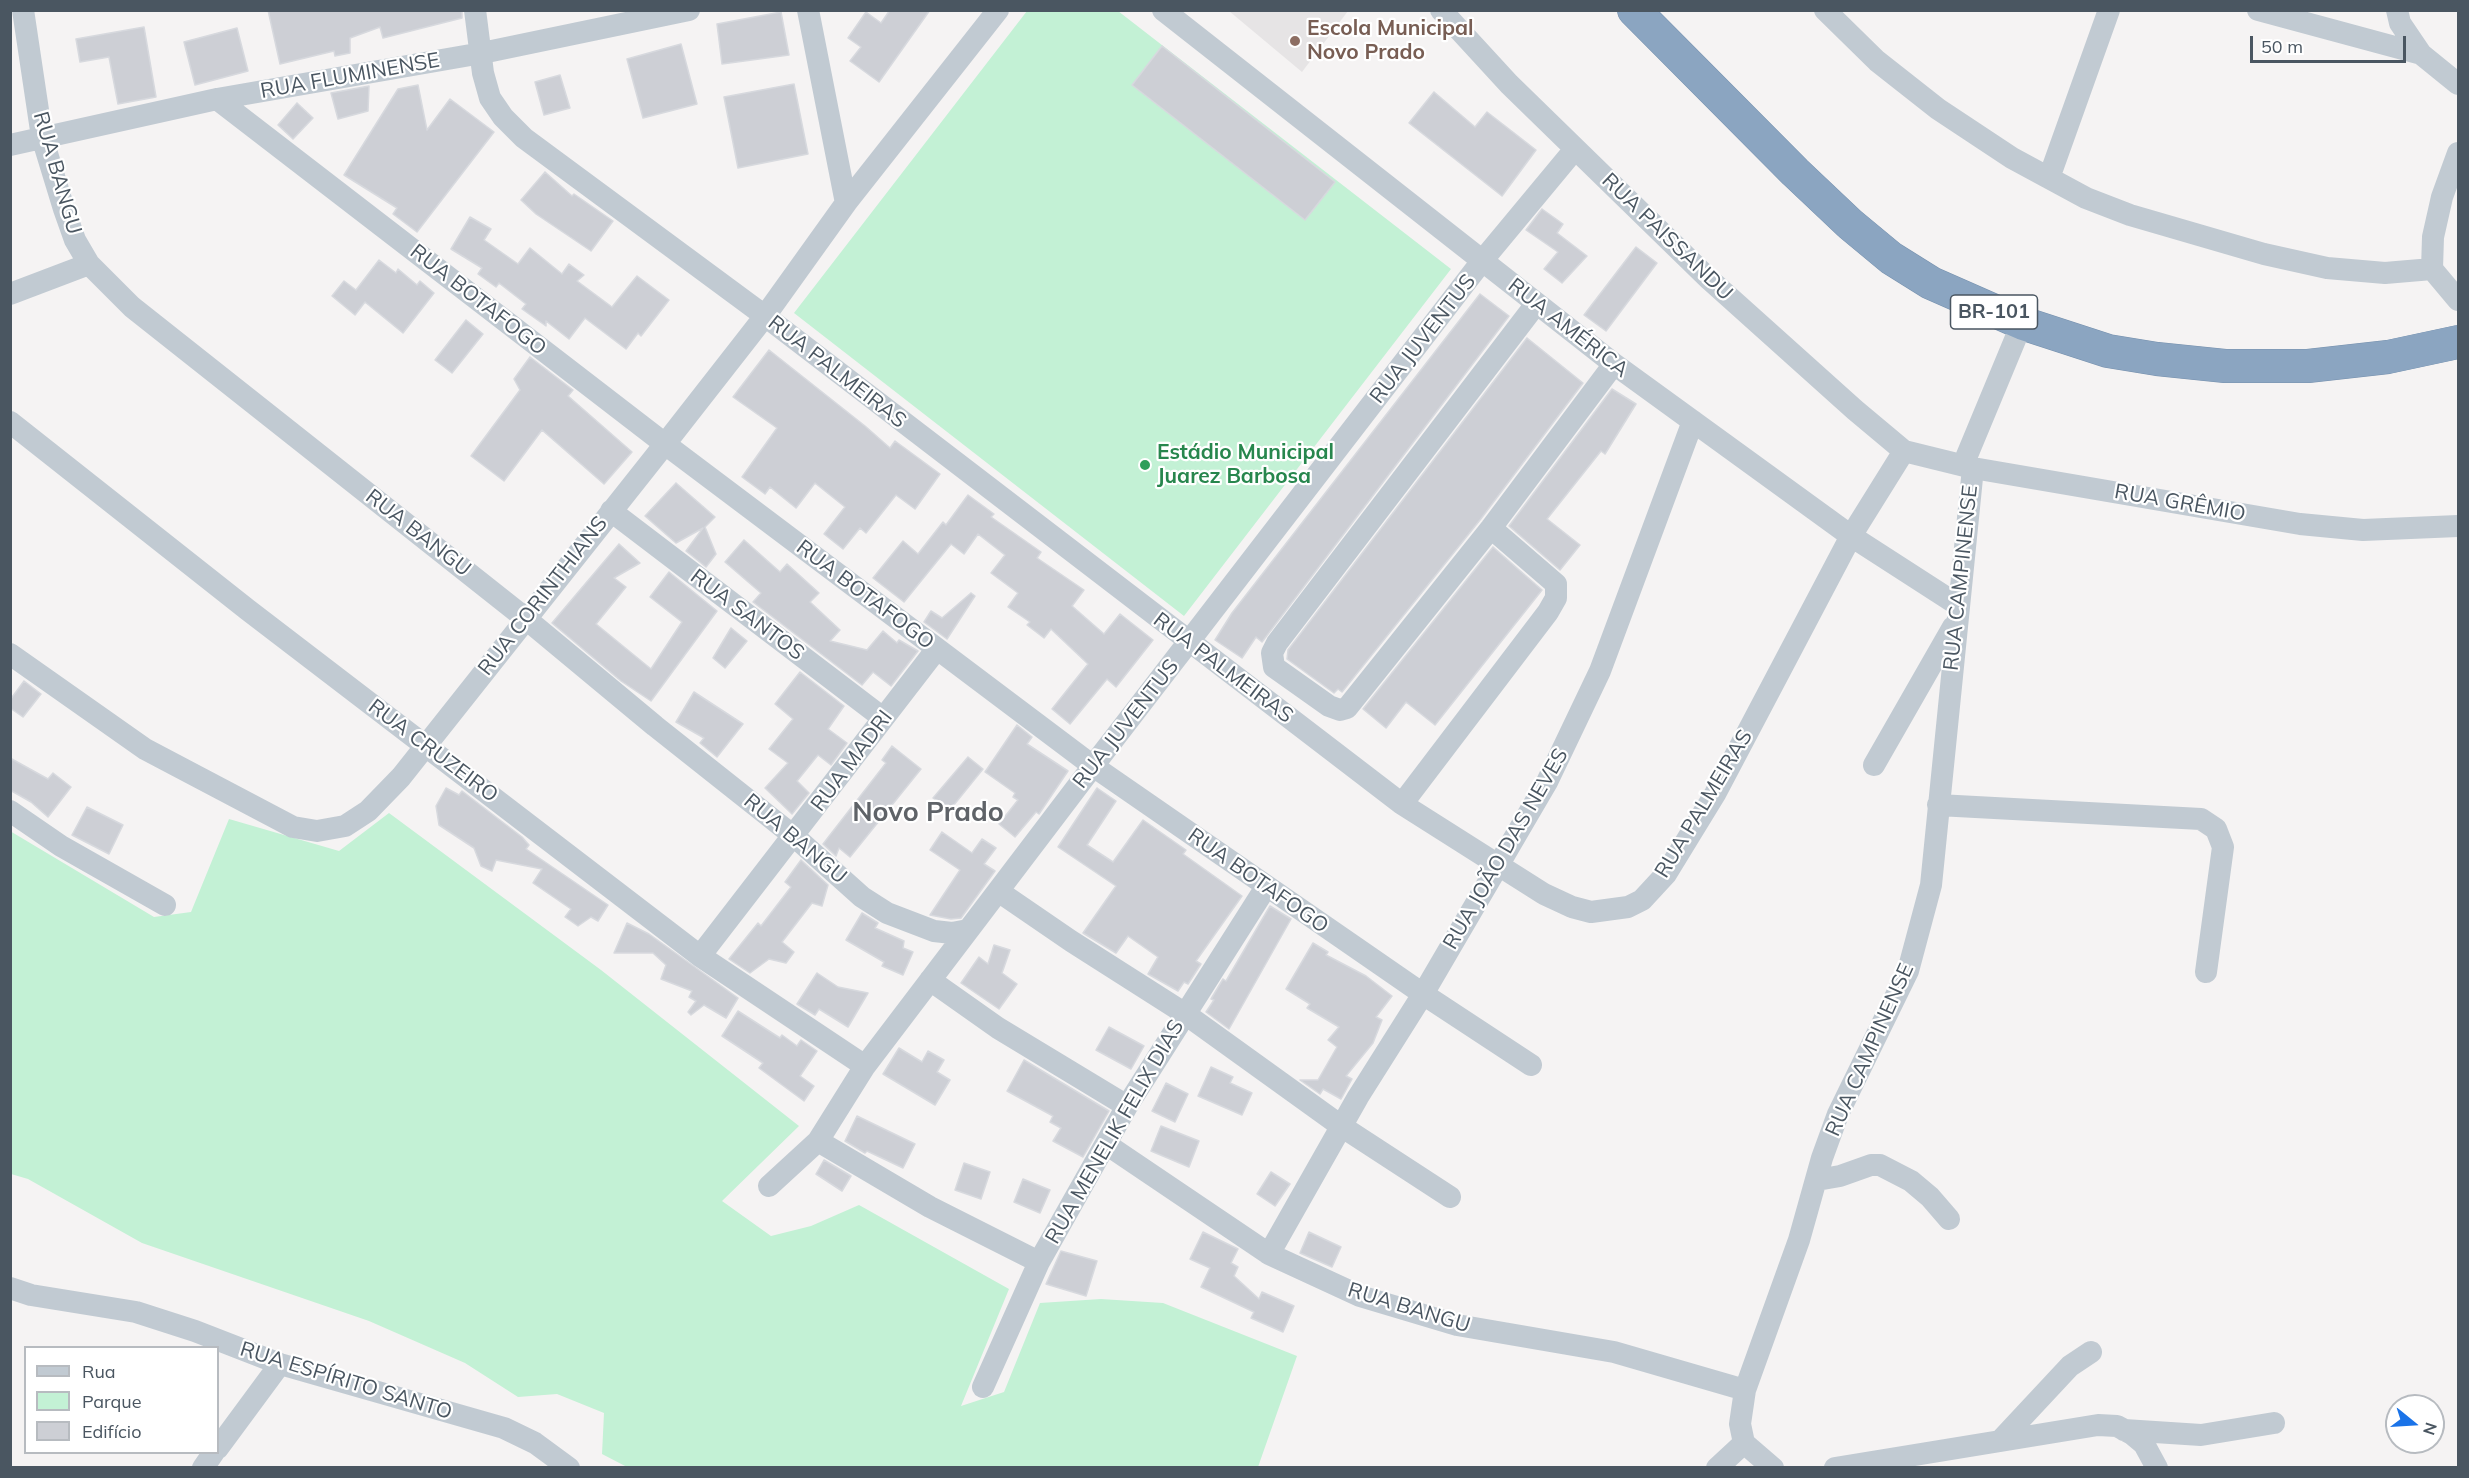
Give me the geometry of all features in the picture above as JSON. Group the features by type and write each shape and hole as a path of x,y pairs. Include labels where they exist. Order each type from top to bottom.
{"highway":[{"name":"BR-101","path":"1634,10 1795,172 1850,224 1891,258 1931,283 2022,323 2108,351 2225,366 2308,366 2388,357 2458,342"}],"street":[{"name":"RUA BANGU","path":"23,10 42,137 75,240 89,264 132,307 525,618 655,726 795,837 862,897 887,913 934,931 952,933 968,930"},
{"name":"RUA PALMEIRAS","path":"475,10 483,73 490,98 503,117 525,138 765,316 1402,804 1544,894 1591,912 1612,911 1642,900 1666,874 1714,794 1851,536 1904,451"},
{"name":"RUA FLUMINENSE","path":"10,145 217,99 482,53 689,10"},
{"path":"808,10 846,203"},
{"name":"RUA CORINTHIANS","path":"10,654 145,749 293,827 317,831 345,826 368,811 401,777 426,746 765,316 846,203 998,10"},
{"name":"RUA AMÉRICA","path":"1163,10 1614,364 1958,613"},
{"name":"RUA PAISSANDU","path":"1441,10 1509,84 1709,279 1904,451"},
{"path":"1825,10 1877,61 1938,109 2012,158 2086,198 2130,215 2264,254 2327,268 2385,273 2432,268"},
{"path":"2049,178 2109,10"},
{"path":"2258,10 2421,54"},
{"path":"2397,10 2400,23 2421,54 2458,84"},
{"name":"RUA BOTAFOGO","path":"217,99 665,444 1093,766 1266,887 1531,1065"},
{"name":"RUA JUVENTUS","path":"769,1186 818,1141 865,1066 1093,766 1482,261 1575,149"},
{"path":"2458,153 2440,207 2433,237 2432,268 2458,300"},
{"path":"10,294 89,264"},
{"path":"1536,304 1277,643 1272,653 1274,667 1329,706 1340,710 1347,708 1491,528 1614,364"},
{"name":"RUA CAMPINENSE","path":"1744,1443 1740,1424 1745,1390 1799,1240 1838,1114 1908,971 1931,885 1958,613 1968,466 2022,323"},
{"name":"RUA JOÃO DAS NEVES","path":"1269,1254 1341,1126 1423,994 1548,783 1600,672 1694,421"},
{"name":"RUA CRUZEIRO","path":"10,422 248,610 700,956 865,1066"},
{"name":"RUA GRÊMIO","path":"1904,451 1968,466 2300,524 2363,530 2458,526"},
{"name":"RUA SANTOS","path":"611,511 883,718"},
{"path":"1402,804 1548,612 1556,598 1556,584 1491,528"},
{"path":"1874,765 1958,613"},
{"name":"RUA MADRI","path":"700,956 795,837 936,650"},
{"path":"1938,805 2201,819 2216,829 2223,848 2206,972"},
{"path":"10,811 61,846 165,905"},
{"name":"RUA MENELIK FELIX DIAS","path":"983,1387 1040,1262 1127,1106 1266,887"},
{"path":"998,891 1184,1013 1341,1126 1450,1197"},
{"path":"930,980 998,1028 1127,1106"},
{"path":"818,1141 930,1207 1040,1262"},
{"name":"RUA BANGU","path":"1106,1144 1269,1254 1360,1296 1457,1325 1607,1350 1745,1390"},
{"path":"1817,1180 1840,1176 1871,1165 1880,1165 1911,1181 1930,1197 1949,1219"},
{"name":"RUA ESPÍRITO SANTO","path":"10,1288 31,1295 136,1312 195,1331 280,1364 504,1428 535,1443 569,1467"},
{"path":"2000,1441 2070,1366 2091,1352"},
{"path":"219,1447 280,1364"},
{"path":"2124,1430 2201,1435 2274,1423"},
{"path":"1835,1467 2098,1425 2117,1426 2144,1444 2157,1467"},
{"path":"1717,1467 1744,1443 1773,1467"},
{"path":"203,1467 213,1454"}],"shaded area":[{"name":"Escola Municipal Novo Prado","path":"1229,11 1348,11 1302,72"}],"green space":[{"name":"Estádio Municipal Juarez Barbosa","path":"1027,11 1118,11 1451,269 1184,616 794,313"},
{"path":"389,813 601,970 799,1126 722,1201 771,1236 811,1226 859,1205 1009,1289 961,1406 1004,1392 1040,1303 1101,1299 1163,1303 1297,1356 1258,1467 627,1467 602,1454 604,1413 557,1394 518,1397 465,1363 369,1321 142,1243 28,1179 11,1174 10,831 154,917 191,912 229,819 339,851"}],"building":[{"path":"268,10 462,10 462,18 383,38 380,27 350,38 350,53 335,56 334,51 280,64"},
{"path":"890,10 930,10 879,82 850,61 861,47 848,38 866,12 881,23"},
{"path":"781,12 789,55 722,64 717,24"},
{"path":"144,27 156,97 118,104 109,57 80,62 76,39"},
{"path":"237,28 248,71 195,85 184,42"},
{"path":"681,44 697,104 643,118 627,59"},
{"path":"1162,46 1335,182 1305,220 1132,85"},
{"path":"560,75 570,108 544,115 535,82"},
{"path":"794,84 808,154 738,168 724,97"},
{"path":"418,85 427,130 450,99 494,132 417,232 393,214 397,208 344,175 398,89"},
{"path":"369,86 368,111 338,119 331,93"},
{"path":"1434,92 1475,127 1487,112 1536,150 1502,196 1409,123"},
{"path":"297,103 313,118 293,139 278,125"},
{"path":"545,172 572,196 574,194 613,221 591,251 536,214 521,200"},
{"path":"1542,209 1563,224 1557,233 1587,256 1562,283 1544,269 1558,252 1526,230"},
{"path":"470,217 491,229 484,240 518,264 530,248 562,274 569,264 584,275 577,281 612,307 637,276 669,300 641,336 638,333 626,349 585,318 569,339 546,321 546,326 522,309 526,304 499,283 496,287 478,274 482,268 451,249"},
{"path":"1636,247 1657,263 1606,331 1584,315"},
{"path":"379,260 396,273 398,269 417,285 420,281 434,293 403,333 365,302 355,315 332,296 344,281 356,290"},
{"path":"1480,294 1509,316 1262,642 1256,637 1242,658 1215,640 1232,613"},
{"path":"466,320 483,334 452,373 435,360"},
{"path":"1527,338 1583,383 1480,520 1342,692 1338,689 1334,693 1287,659 1288,650"},
{"path":"769,350 890,448 895,441 940,474 915,509 896,495 866,533 860,528 843,549 824,534 845,507 815,483 796,508 770,487 765,494 742,477 777,428 733,397"},
{"path":"530,357 573,390 568,396 632,452 604,484 542,430 504,481 471,456 520,390 514,379"},
{"path":"1612,389 1636,404 1605,454 1601,451 1547,519 1580,545 1560,570 1509,526"},
{"path":"676,483 715,517 705,527 716,554 706,567 686,551 703,528 676,543 645,516"},
{"path":"968,495 994,514 991,517 1041,552 1037,558 1084,590 1072,606 1104,634 1120,614 1153,640 1116,687 1107,679 1070,724 1052,709 1088,664 1051,629 1044,638 1027,625 1030,622 1008,607 1018,593 991,573 1005,555 978,534 964,554 951,544 904,602 873,578 903,541 918,554 943,522 946,525"},
{"path":"744,540 780,572 787,564 819,593 810,602 840,630 830,641 867,650 883,631 897,643 899,640 918,651 891,686 873,672 862,685 753,602 761,593 725,562"},
{"path":"619,544 640,563 614,578 626,587 596,624 651,669 682,622 650,597 669,572 717,611 651,701 621,681 552,623"},
{"path":"1493,547 1542,590 1435,725 1406,702 1386,728 1363,709"},
{"path":"971,593 975,596 947,639 924,622 931,611 942,618"},
{"path":"731,628 747,641 725,668 713,658"},
{"path":"800,672 844,706 828,729 847,743 831,765 818,755 797,781 809,793 792,814 765,788 788,763 769,749 793,719 775,704"},
{"path":"24,681 41,694 23,717 10,708 10,700"},
{"path":"694,692 743,724 717,757 700,743 704,738 676,722"},
{"path":"1017,725 1032,737 1027,744 1068,771 1039,814 1036,812 1015,837 999,824 1018,800 1013,797 1015,793 985,772"},
{"path":"892,746 921,769 850,857 839,848 836,856 823,844 886,763 882,760"},
{"path":"968,757 983,769 949,811 933,798"},
{"path":"10,758 48,779 53,773 71,787 48,817 31,802 10,790"},
{"path":"446,788 459,795 462,791 522,837 529,845 526,849 608,905 598,921 591,917 578,926 565,917 571,909 533,883 542,869 496,860 492,871 481,866 474,848 439,825 436,806"},
{"path":"1097,788 1116,801 1087,845 1113,862 1143,820 1186,850 1183,854 1242,896 1196,961 1201,964 1188,984 1184,982 1178,991 1148,974 1158,957 1128,936 1116,953 1083,933 1116,886 1058,847"},
{"path":"87,807 123,825 109,854 72,835"},
{"path":"942,832 972,853 982,839 996,848 984,864 995,871 961,918 951,919 930,915 960,870 930,850"},
{"path":"801,860 828,885 822,906 812,903 782,942 794,952 786,963 769,959 750,973 729,959 758,923 761,926 791,887 785,882"},
{"path":"1270,906 1291,919 1229,1029 1206,1012 1223,979 1226,981"},
{"path":"862,913 878,923 875,928 904,941 903,948 913,952 903,975 882,966 884,962 846,940"},
{"path":"627,923 649,934 738,998 726,1018 704,1005 691,1015 688,1012 696,1001 689,997 692,991 661,979 666,965 653,953 614,953"},
{"path":"1313,943 1328,952 1326,955 1366,976 1392,996 1376,1017 1382,1020 1373,1043 1346,1076 1352,1079 1341,1099 1323,1089 1320,1094 1300,1080 1318,1080 1337,1047 1328,1040 1339,1027 1307,1008 1310,1004 1286,989"},
{"path":"994,945 1010,950 1002,973 1017,984 999,1009 961,983 979,957 988,964"},
{"path":"817,973 838,987 868,993 848,1027 819,1009 815,1015 797,1004"},
{"path":"738,1011 780,1038 782,1035 797,1046 801,1040 817,1051 800,1076 814,1086 804,1101 759,1068 763,1063 722,1036"},
{"path":"1109,1027 1144,1046 1131,1069 1096,1050"},
{"path":"899,1048 922,1062 928,1051 944,1060 937,1072 950,1080 935,1105 883,1074"},
{"path":"1024,1060 1109,1111 1083,1157 1053,1141 1061,1128 1050,1122 1053,1116 1007,1091"},
{"path":"1211,1067 1233,1077 1230,1083 1252,1093 1242,1115 1198,1096"},
{"path":"1166,1083 1188,1094 1175,1122 1152,1111"},
{"path":"857,1116 915,1144 903,1168 867,1151 865,1153 845,1141"},
{"path":"1161,1126 1199,1141 1189,1167 1151,1151"},
{"path":"824,1160 851,1176 842,1191 816,1174"},
{"path":"964,1163 990,1172 981,1199 955,1190"},
{"path":"1271,1172 1290,1184 1275,1206 1257,1194"},
{"path":"1023,1179 1050,1190 1040,1213 1014,1202"},
{"path":"1203,1232 1238,1249 1231,1263 1238,1267 1234,1276 1259,1299 1262,1292 1294,1306 1283,1332 1251,1318 1254,1312 1201,1287 1210,1268 1190,1259"},
{"path":"1309,1232 1341,1247 1332,1267 1300,1253"},
{"path":"1061,1251 1097,1261 1086,1296 1046,1284"}],"place":[{"name":"Escola Municipal Novo Prado","path":"1295,41"},
{"name":"Estádio Municipal Juarez Barbosa","path":"1145,465"}],"district":[{"name":"Novo Prado","path":"928,813"}]}
